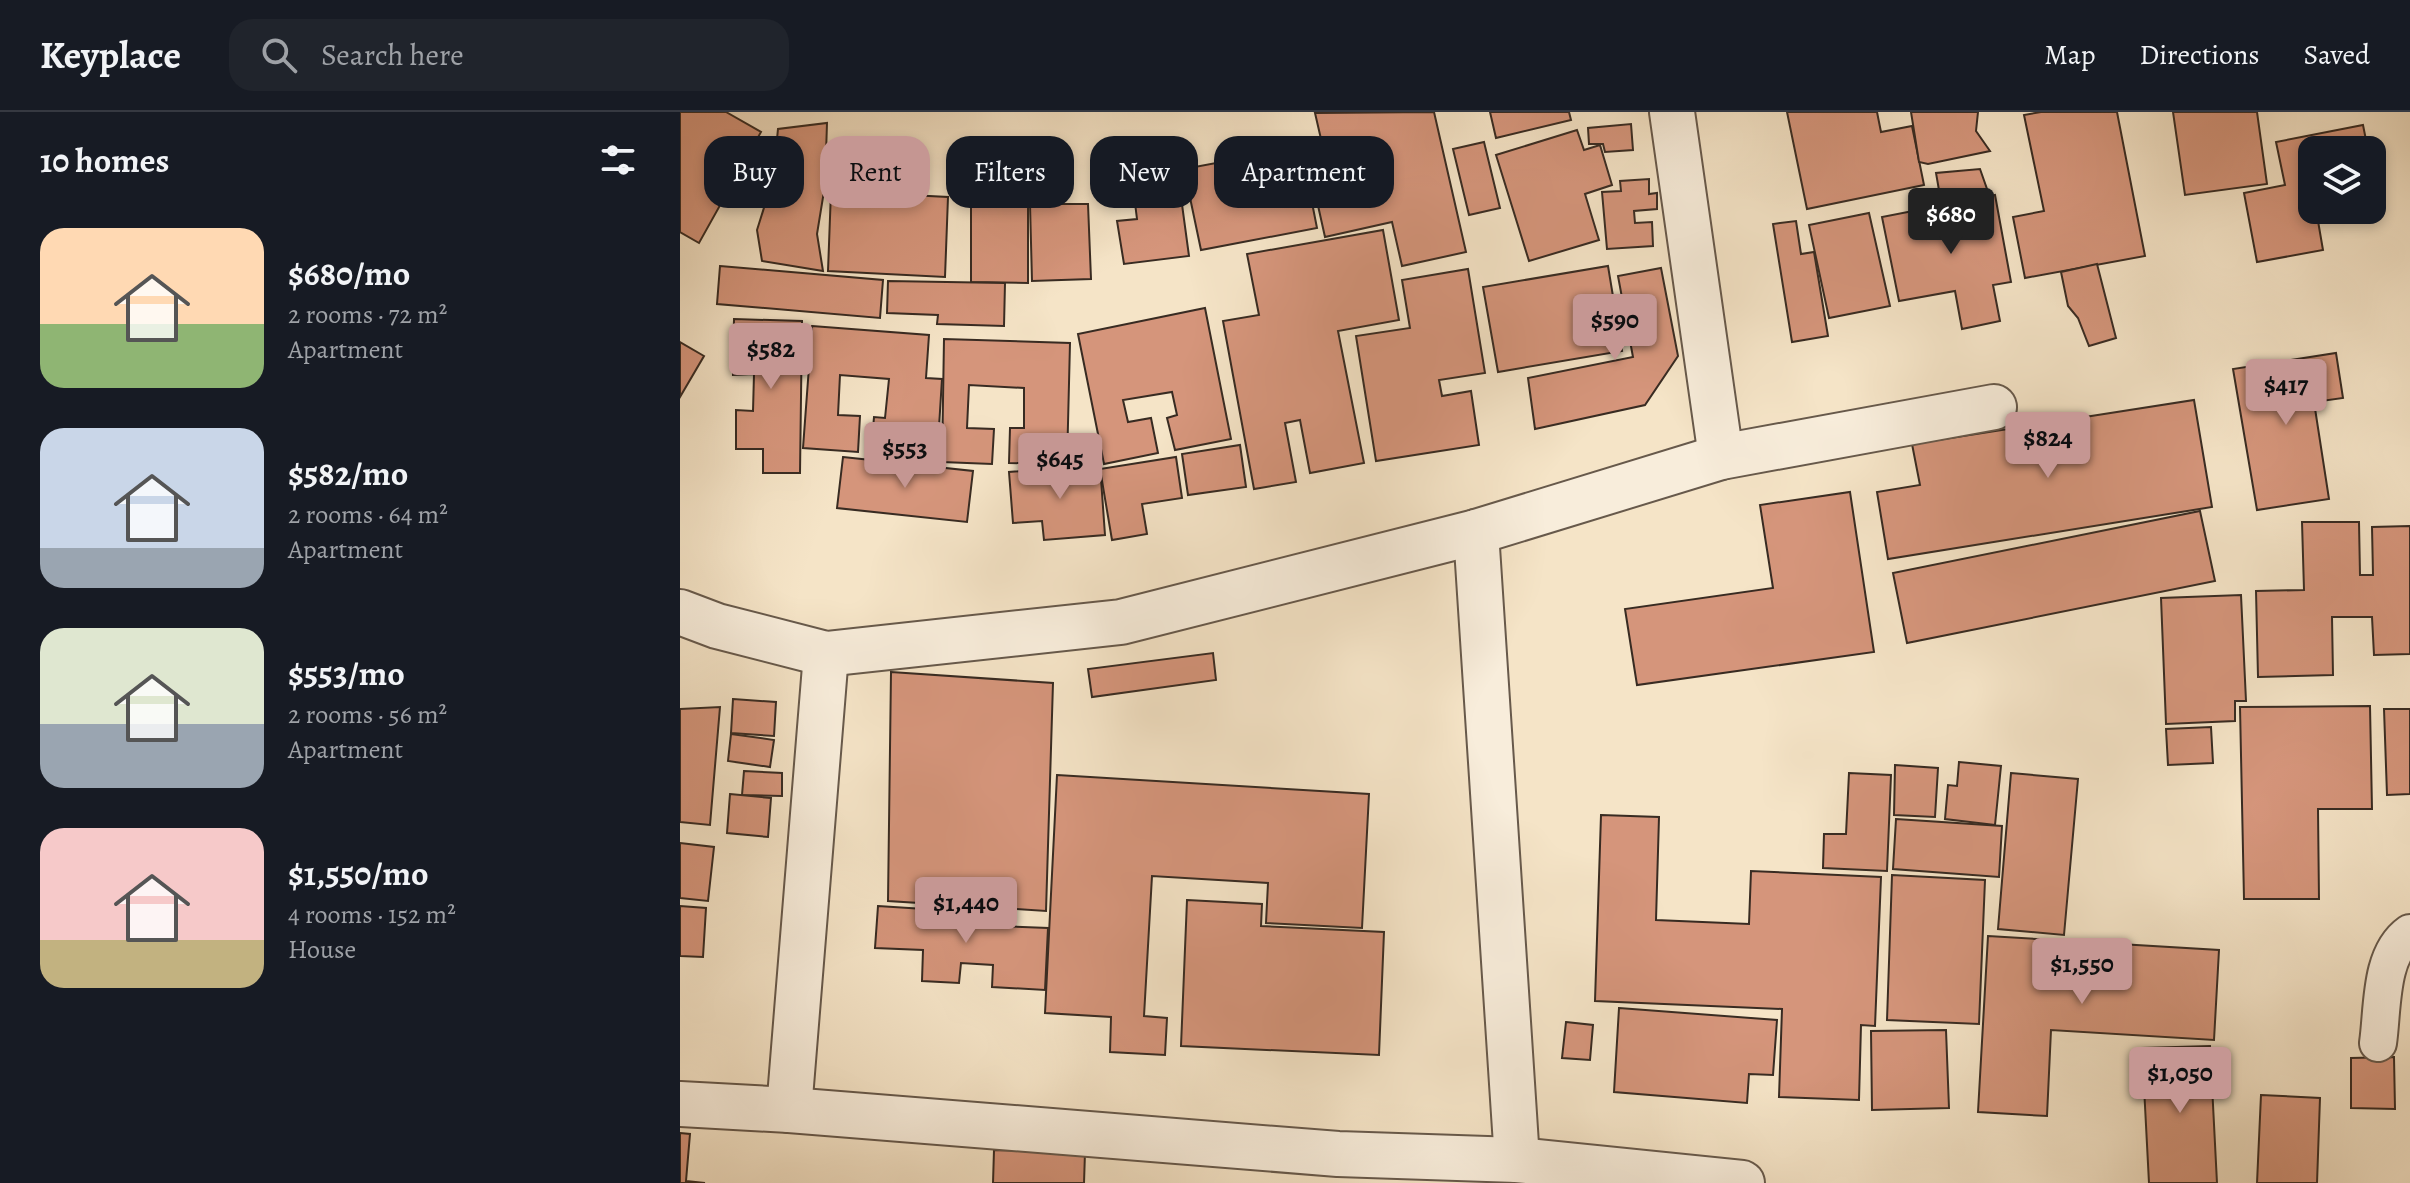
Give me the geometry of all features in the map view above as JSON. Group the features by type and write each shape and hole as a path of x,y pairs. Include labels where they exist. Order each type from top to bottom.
{"street":[{"path":"1672,112 1721,457"},
{"path":"680,612 717,626 826,654 1121,622 1476,532 1721,457 1994,407"},
{"path":"1476,532 1517,1160"},
{"path":"789,1110 826,654"},
{"path":"680,1104 789,1110 1337,1168 1517,1160 1742,1183"}],"lane":[{"path":"2378,1043 2389,963 2398,942 2410,933"}],"building":[{"path":"680,112 726,112 761,132 759,136 704,136 704,208 719,208 699,243 680,232"},
{"path":"1434,112 1466,252 1402,266 1392,222 1325,237 1319,208 1394,208 1394,136 1320,136 1315,113"},
{"path":"1490,112 1569,112 1571,120 1496,138"},
{"path":"1787,112 1877,112 1881,132 1912,126 1924,185 1807,209"},
{"path":"1911,112 1978,112 1976,131 1990,151 1928,164 1919,162"},
{"path":"2041,112 2117,112 2145,256 2025,278 2013,217 2044,211 2024,115"},
{"path":"2173,112 2257,112 2267,184 2185,195"},
{"path":"827,123 827,136 820,136 821,208 817,234 823,271 762,261 757,230 764,208 804,208 804,136 777,136 778,129"},
{"path":"1631,124 1633,150 1605,152 1603,144 1589,144 1588,128"},
{"path":"2363,125 2365,136 2307,136"},
{"path":"1577,130 1584,150 1600,145 1612,185 1585,194 1599,240 1529,261 1496,155"},
{"path":"2298,138 2298,224 2319,224 2323,250 2257,262 2244,193 2285,185 2276,142"},
{"path":"1484,142 1500,208 1469,215 1453,149"},
{"path":"1214,163 1214,208 1313,208 1317,228 1201,250 1192,208 1198,208 1198,166"},
{"path":"1980,169 1987,189 1940,196 1936,173"},
{"path":"1649,179 1649,194 1657,193 1657,209 1634,211 1635,223 1652,222 1653,246 1607,249 1602,192 1621,191 1620,181"},
{"path":"1995,195 2011,282 1993,285 2000,321 1962,329 1955,291 1899,301 1882,217"},
{"path":"930,196 946,197 945,277 828,271 830,208 930,208"},
{"path":"1074,204 1088,204 1091,279 1032,281 1030,208 1074,208"},
{"path":"971,208 1028,208 1028,283 971,282"},
{"path":"1136,208 1182,208 1189,256 1124,264 1117,221 1137,219"},
{"path":"1869,213 1890,306 1829,318 1809,225"},
{"path":"1796,221 1801,254 1814,252 1828,336 1792,342 1773,224"},
{"path":"1383,230 1399,320 1338,331 1364,463 1310,473 1300,420 1285,423 1296,482 1254,489 1223,321 1259,315 1247,254"},
{"path":"2097,264 2116,338 2089,346 2078,318 2068,306 2061,272"},
{"path":"720,266 883,280 880,318 717,304"},
{"path":"1608,266 1622,351 1498,372 1483,287"},
{"path":"1661,268 1678,356 1645,405 1535,429 1528,378 1633,357 1618,276"},
{"path":"1468,269 1485,373 1439,380 1442,396 1471,391 1479,445 1376,461 1356,336 1410,328 1402,280"},
{"path":"888,281 1005,283 1004,326 937,324 938,315 887,313"},
{"path":"1205,308 1231,439 1175,450 1167,418 1177,415 1172,392 1123,400 1128,422 1151,418 1158,453 1104,464 1078,334"},
{"path":"734,319 802,321 800,473 763,473 763,449 736,449 736,410 753,411 754,374 733,375"},
{"path":"812,326 929,335 926,378 942,379 937,459 871,453 874,417 885,418 889,379 840,375 838,415 860,416 858,452 803,448"},
{"path":"944,339 1070,343 1067,464 1009,463 1010,428 1024,428 1024,388 969,385 967,428 994,429 992,464 942,462"},
{"path":"680,342 704,356 680,397"},
{"path":"2336,353 2343,398 2314,402 2329,499 2257,510 2233,369"},
{"path":"2194,400 2212,507 1888,559 1877,492 1920,485 1912,444"},
{"path":"1240,445 1246,487 1188,495 1182,454"},
{"path":"843,457 973,471 967,522 837,508"},
{"path":"1176,457 1182,498 1142,504 1147,534 1112,540 1100,469"},
{"path":"1100,465 1105,535 1044,540 1042,521 1013,523 1009,472"},
{"path":"1850,492 1874,652 1637,685 1625,609 1773,588 1760,505"},
{"path":"2200,511 2215,581 1907,643 1893,573"},
{"path":"2302,522 2359,522 2360,575 2373,575 2372,527 2410,526 2410,654 2374,655 2372,617 2332,617 2333,675 2258,677 2256,591 2304,590"},
{"path":"2241,595 2246,701 2235,701 2235,721 2166,724 2161,598"},
{"path":"1213,653 1216,680 1092,697 1088,669"},
{"path":"891,672 1053,683 1046,911 888,901"},
{"path":"733,699 776,702 774,736 731,733"},
{"path":"2370,706 2372,809 2318,809 2319,899 2244,899 2240,707"},
{"path":"720,707 710,825 680,822 680,709"},
{"path":"2384,709 2410,709 2410,794 2387,795"},
{"path":"2211,727 2213,763 2168,765 2166,729"},
{"path":"731,734 774,740 770,767 728,761"},
{"path":"1959,762 2001,766 1995,825 1945,819 1948,785 1957,786"},
{"path":"1895,765 1938,768 1935,817 1894,815"},
{"path":"744,771 782,773 782,796 742,795"},
{"path":"1849,773 1891,775 1887,871 1823,868 1824,834 1846,834"},
{"path":"2011,773 2078,779 2064,935 1998,929"},
{"path":"1057,775 1369,794 1362,928 1266,923 1268,883 1152,876 1144,1016 1167,1018 1165,1055 1110,1052 1111,1017 1045,1013"},
{"path":"730,794 771,798 768,837 727,833"},
{"path":"1601,815 1659,817 1656,920 1749,924 1751,871 1881,877 1875,1026 1861,1025 1859,1100 1779,1097 1782,1009 1595,1001"},
{"path":"1896,819 2002,826 1999,877 1893,869"},
{"path":"680,843 714,847 708,901 680,898"},
{"path":"1892,875 1985,880 1979,1024 1887,1020"},
{"path":"1187,900 1262,904 1261,926 1384,932 1379,1055 1181,1046"},
{"path":"680,906 706,908 703,957 680,956"},
{"path":"878,906 1001,914 1000,926 1048,928 1045,990 992,987 993,965 961,963 959,983 922,981 923,950 875,948"},
{"path":"1988,936 2219,950 2214,1040 2051,1030 2047,1116 1978,1112"},
{"path":"1619,1008 1777,1020 1773,1075 1749,1074 1747,1103 1614,1092"},
{"path":"1566,1022 1593,1025 1590,1060 1562,1058"},
{"path":"1946,1030 1949,1108 1872,1110 1871,1031"},
{"path":"2210,1046 2217,1183 2149,1183 2142,1048"},
{"path":"2394,1057 2395,1109 2351,1108 2351,1058"},
{"path":"2261,1095 2320,1098 2317,1183 2257,1183"},
{"path":"680,1133 690,1134 686,1181 705,1183 680,1183"},
{"path":"994,1150 1085,1152 1084,1183 993,1183"}]}
